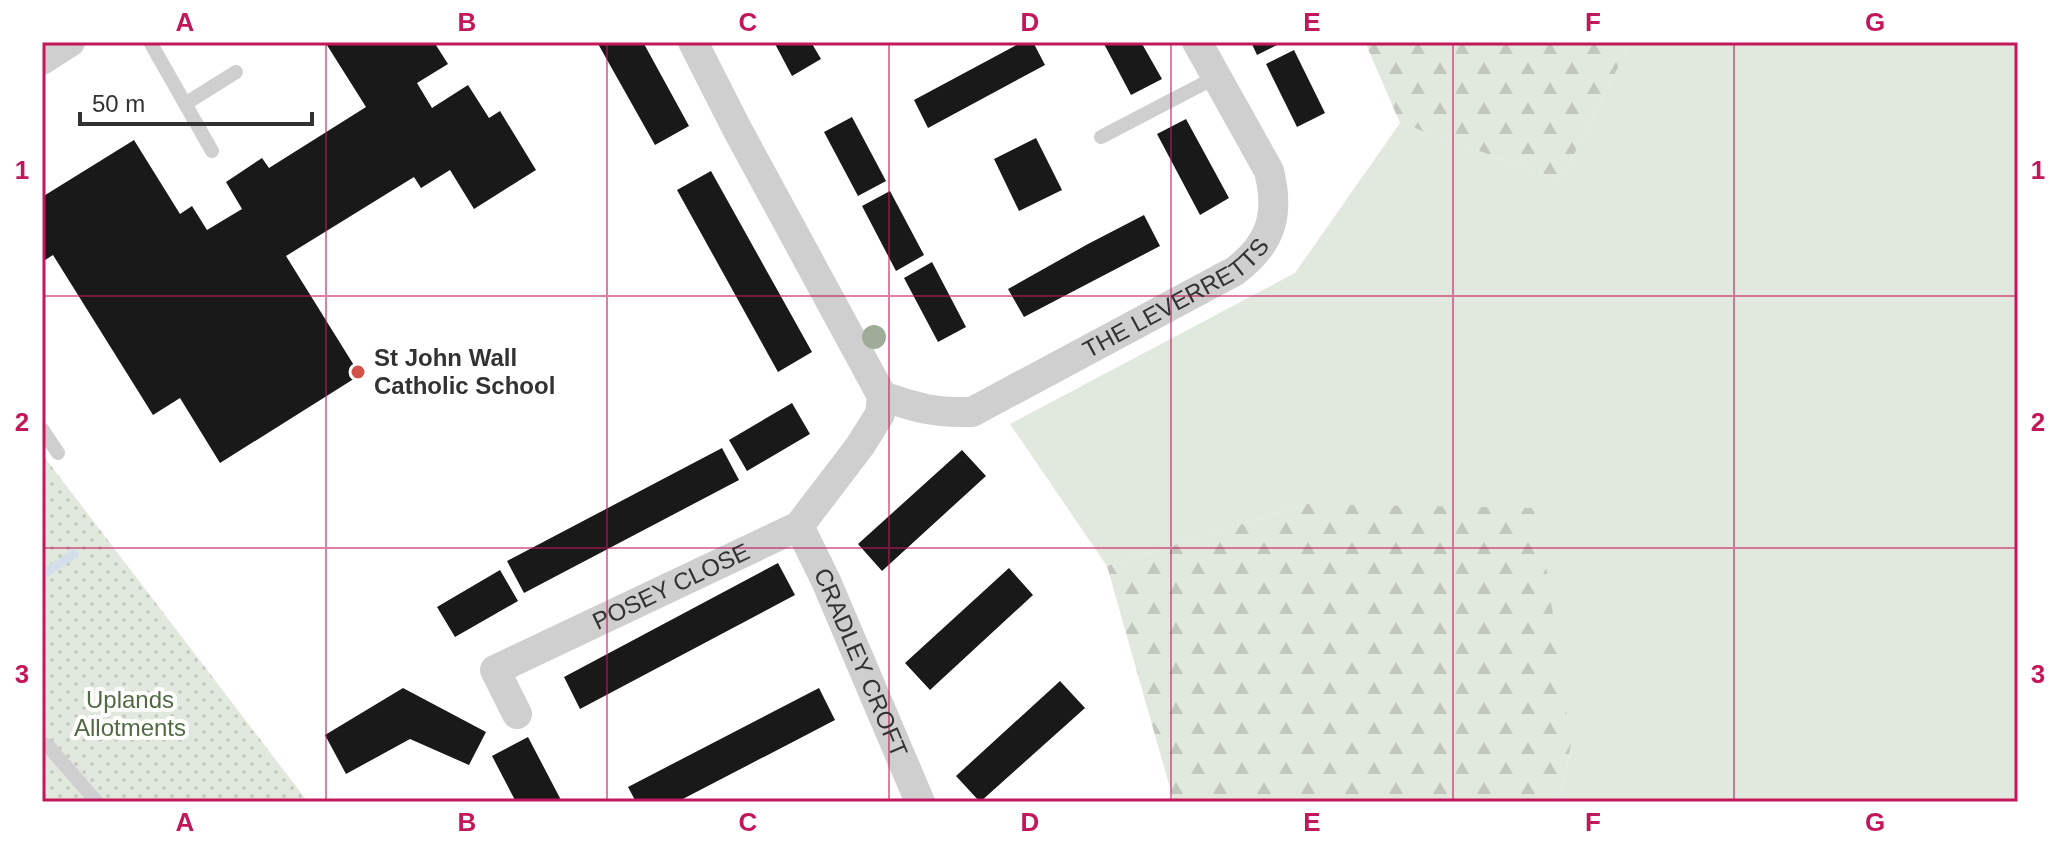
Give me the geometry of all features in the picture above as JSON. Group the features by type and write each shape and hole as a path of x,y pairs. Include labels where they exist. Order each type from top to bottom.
{"street":[{"path":"42,60 70,42"},
{"path":"693,42 882,396"},
{"name":"THE LEVERRETTS","path":"882,396 922,410 972,412 1235,271 1253,257 1265,240 1273,219 1275,192 1269,171 1197,42"},
{"name":"POSEY CLOSE","path":"517,714 495,670 799,526 860,446 880,414 882,396"},
{"name":"CRADLEY CROFT","path":"799,526 826,581 920,802"}],"lane":[{"path":"150,42 212,151"},
{"path":"185,104 236,72"},
{"path":"1101,137 1216,77"},
{"path":"42,429 58,453"},
{"path":"42,743 97,802"}],"green space":[{"path":"1365,42 1631,42 1561,180 1400,123"},
{"path":"1631,42 2018,42 2018,802 1559,802 1571,745 1307,504 1107,566 1010,424 1295,273 1400,123 1561,180"},
{"name":"Uplands Allotments","path":"42,454 308,802 42,802"},
{"path":"1307,504 1538,508 1571,745 1559,802 1174,802 1107,566"}],"building":[{"path":"325,42 434,42 448,64 417,83 432,108 468,85 489,118 500,111 536,170 474,209 450,170 421,188 414,177 286,256 360,375 220,463 180,398 153,415 53,255 42,262 42,197 134,140 180,214 192,206 207,230 242,209 226,182 262,158 269,168 366,107"},
{"path":"597,42 643,42 689,126 655,145"},
{"path":"774,42 811,42 821,59 792,76"},
{"path":"1022,42 1033,42 1045,65 928,128 914,100"},
{"path":"1103,42 1141,42 1162,79 1131,95"},
{"path":"1251,42 1283,42 1257,55"},
{"path":"1294,50 1325,113 1297,127 1266,64"},
{"path":"852,117 886,181 858,196 824,132"},
{"path":"1186,119 1229,198 1200,215 1157,134"},
{"path":"1036,138 1062,190 1019,211 994,159"},
{"path":"711,171 812,352 778,372 677,190"},
{"path":"890,191 924,255 896,271 862,206"},
{"path":"1144,215 1160,246 1024,317 1008,289"},
{"path":"932,262 966,327 938,342 904,278"},
{"path":"792,403 810,434 747,471 729,440"},
{"path":"722,448 739,480 524,593 507,561"},
{"path":"962,450 986,476 882,571 858,544"},
{"path":"778,563 795,595 580,709 564,677"},
{"path":"1009,568 1033,595 930,690 905,663"},
{"path":"500,570 518,601 455,637 437,607"},
{"path":"1060,681 1085,708 980,802 956,776"},
{"path":"403,688 486,732 469,765 410,739 346,774 325,735"},
{"path":"819,688 835,720 677,802 636,802 628,787"},
{"path":"528,737 562,802 516,802 492,756"}],"waterway":[{"path":"42,575 74,554"}],"place":[{"name":"St John Wall Catholic School","path":"358,372"}]}
